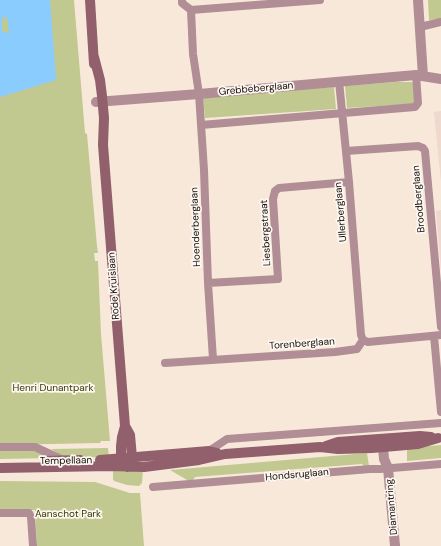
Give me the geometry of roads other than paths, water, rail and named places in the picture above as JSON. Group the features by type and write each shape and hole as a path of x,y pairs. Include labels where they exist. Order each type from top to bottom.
{"main road":[{"name":"Rode Kruislaan","path":"90,0 99,102 98,118 103,145 125,426 130,435 131,446 127,461"},
{"path":"127,461 144,467 199,460 225,454 320,447 338,442 387,444 420,436 440,438"},
{"path":"127,461 208,451 225,454"},
{"name":"Tempellaan","path":"0,463 127,461"},
{"name":"Tempellaan","path":"0,468 127,461"}],"street":[{"path":"182,0 182,3 191,10 264,2 320,0"},
{"path":"201,125 416,107 418,103 420,27 418,0"},
{"name":"Hoenderberglaan","path":"191,10 193,54 199,94 204,170 208,283 213,359"},
{"path":"420,27 441,22"},
{"name":"Grebbeberglaan","path":"99,102 419,75 441,79"},
{"name":"Ullerberglaan","path":"340,81 361,335 363,340"},
{"name":"Broodberglaan","path":"346,152 418,146 423,148 425,151 441,327"},
{"name":"Liesbergstraat","path":"208,283 278,279 273,199 275,191 279,188 349,182"},
{"path":"363,340 368,342 438,336 441,412"},
{"name":"Torenberglaan","path":"165,363 335,352 357,349 363,340"},
{"path":"208,451 227,438 441,423"},
{"name":"Diamantring","path":"387,444 391,458 388,468 395,546"},
{"path":"0,447 35,447 63,461"},
{"name":"Hondsruglaan","path":"153,487 441,464"},
{"path":"0,513 29,513 32,523 33,546"}],"water":[{"path":"0,0 50,0 56,80 0,97","holes":["2,18 7,18 9,33 3,32 2,30"]}],"park label":[{"name":"Henri Dunantpark","path":"53,388"},
{"name":"Aanschot Park","path":"68,514"}]}
